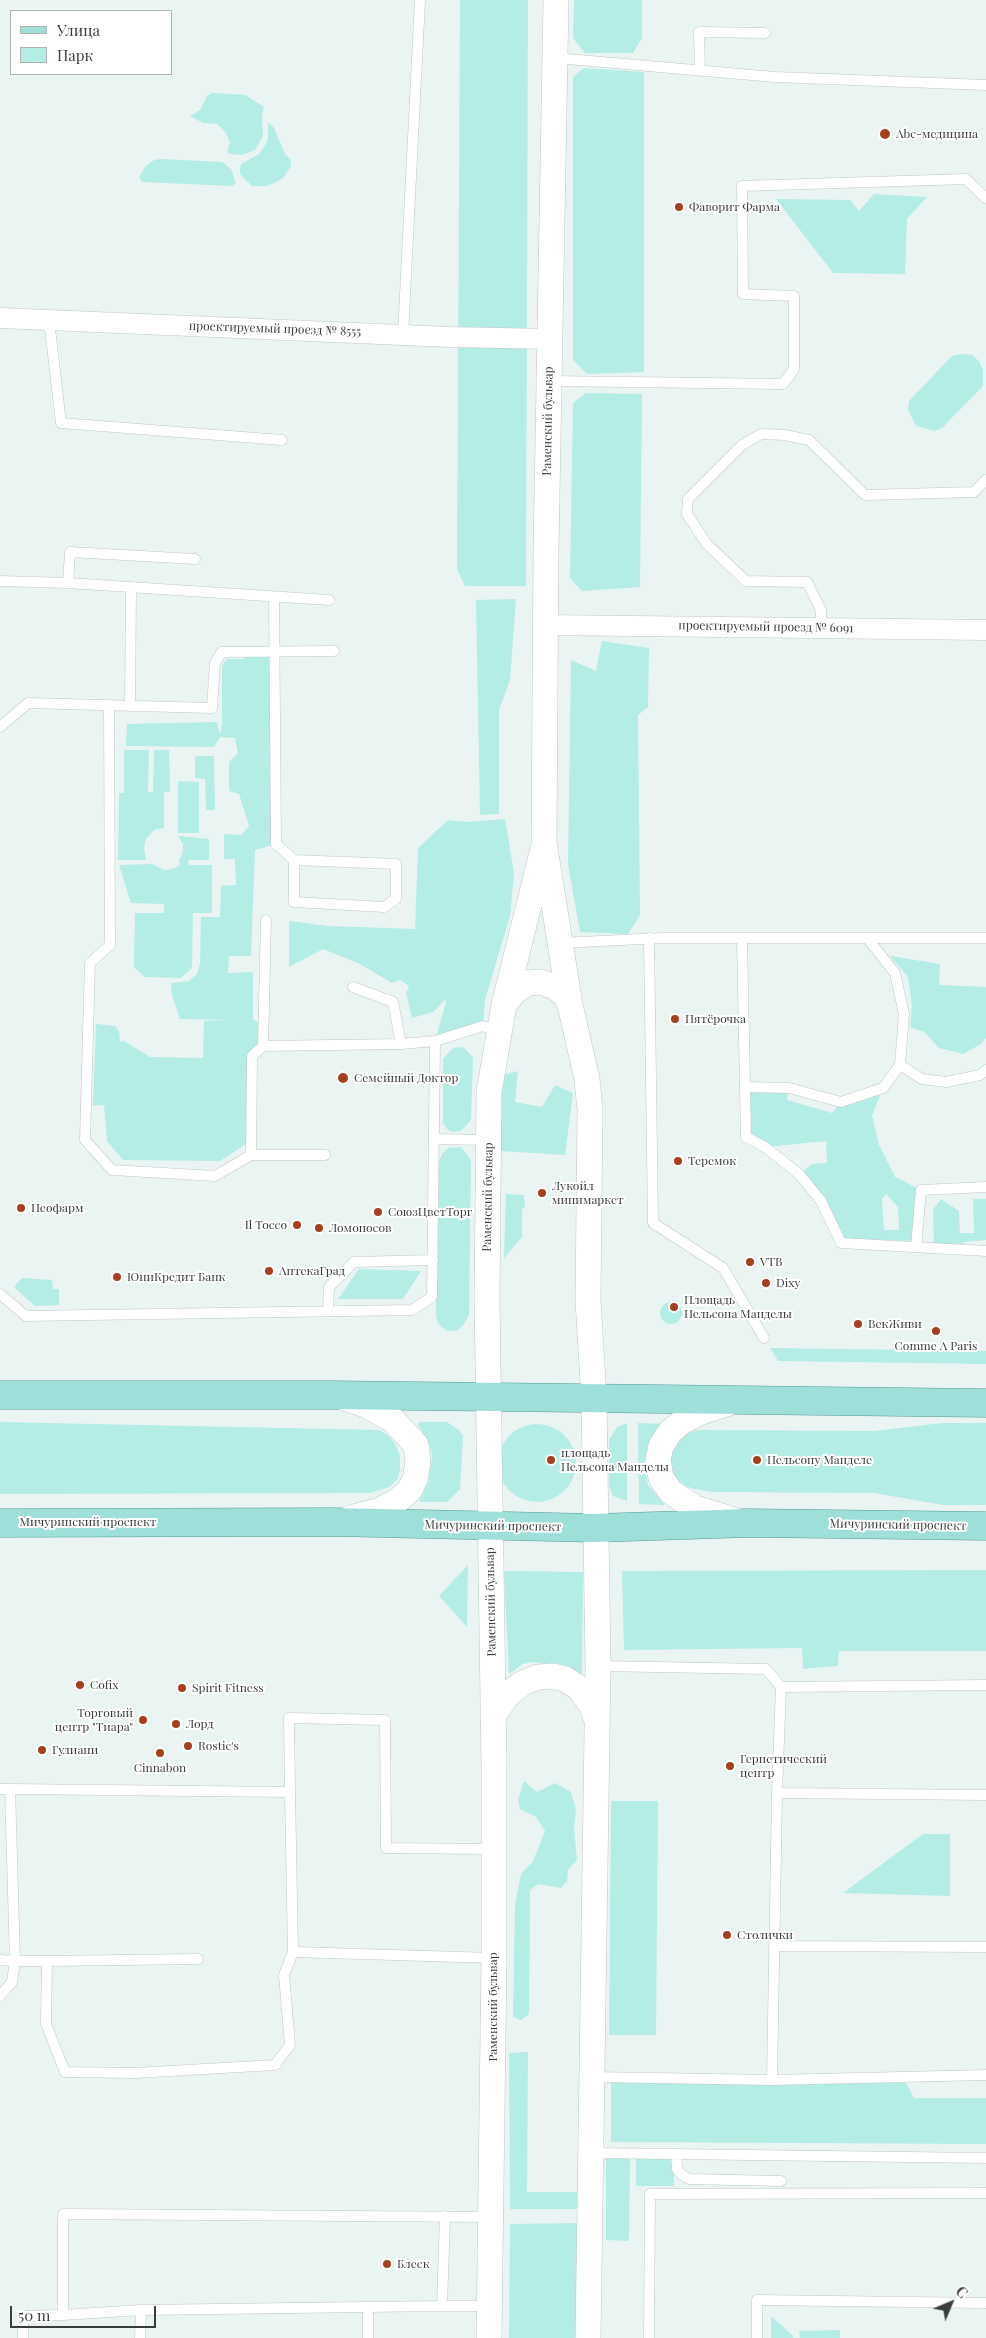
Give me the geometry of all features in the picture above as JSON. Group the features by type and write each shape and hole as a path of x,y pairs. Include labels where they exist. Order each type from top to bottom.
{"main road":[{"path":"0,1395 332,1395 986,1403"},
{"name":"Мичуринский проспект","path":"0,1522 333,1522 595,1528 749,1523 986,1526"}],"street":[{"name":"Раменский бульвар","path":"556,0 549,381 544,842 552,879 559,943 570,1004 587,1079 590,1110 588,1300 594,1398 595,1528 598,1565 598,1666 588,2338"},
{"name":"проектируемый проезд № 8555","path":"0,318 403,335 550,339"},
{"name":"проектируемый проезд № 6091","path":"546,625 986,630"},
{"name":"Раменский бульвар","path":"489,2338 492,2216 494,1849 488,1397 489,1092 504,1005 544,842"},
{"path":"504,1005 514,992 527,983 540,982 556,987 565,995 570,1004"},
{"path":"332,1395 366,1405 393,1420 416,1445 418,1462 416,1479 409,1491 397,1501 380,1510 333,1522"},
{"path":"741,1400 716,1406 683,1421 670,1432 661,1446 658,1460 661,1478 671,1492 695,1508 723,1518 749,1523"},
{"path":"493,1716 509,1693 522,1683 538,1676 553,1676 565,1679 579,1688 592,1706 597,1720"}],"lane":[{"path":"403,335 420,0"},
{"path":"700,71 700,32 765,33"},
{"path":"555,58 775,78 986,85"},
{"path":"549,381 783,384 794,369 794,296 743,294 742,186 966,179 986,198"},
{"path":"49,320 61,423 282,440"},
{"path":"821,628 821,610 806,582 746,581 706,542 687,514 688,498 742,445 761,434 785,435 809,440 865,494 974,492 986,480"},
{"path":"68,583 70,552 195,559"},
{"path":"0,581 68,583 329,600"},
{"path":"130,588 130,706"},
{"path":"274,597 276,844 294,860 396,864 396,899 384,907 294,902 294,860"},
{"path":"0,727 28,703 212,708 215,663 222,652 334,651"},
{"path":"109,705 110,945 90,963 85,1140 112,1170 215,1176 251,1155 325,1155"},
{"path":"263,1046 266,920"},
{"path":"559,943 649,938 986,938"},
{"path":"649,938 653,1223 723,1268 764,1338"},
{"path":"742,938 746,1136 765,1147 800,1174 821,1201 841,1244 986,1251"},
{"path":"746,1087 788,1088 841,1102 883,1088 900,1065 904,1014 895,973 867,938"},
{"path":"353,987 393,1002 401,1044"},
{"path":"251,1155 252,1056 263,1046 401,1044 435,1041 484,1026 499,1032"},
{"path":"0,1294 26,1316 412,1310 432,1297 435,1041"},
{"path":"900,1065 922,1079 946,1082 980,1075 986,1070"},
{"path":"434,1139 488,1140"},
{"path":"916,1248 922,1190 986,1187"},
{"path":"328,1312 329,1287 354,1262 433,1260"},
{"path":"598,1666 766,1670 781,1687 777,1793 772,2080"},
{"path":"781,1687 986,1685"},
{"path":"47,1961 46,2024 65,2072 135,2073 275,2065 290,2045 284,1975 293,1952 289,1718 385,1720 386,1848 494,1849"},
{"path":"0,1996 12,1982 15,1961 5,1789 290,1792"},
{"path":"777,1793 986,1795"},
{"path":"774,1946 986,1948"},
{"path":"293,1952 494,1958"},
{"path":"0,1960 198,1959"},
{"path":"592,2077 772,2080 986,2075"},
{"path":"591,2153 986,2158"},
{"path":"676,2154 678,2169 682,2175 689,2179 782,2181"},
{"path":"649,2338 650,2194 986,2193"},
{"path":"64,2315 63,2214 492,2216"},
{"path":"442,2306 445,2216"},
{"path":"757,2338 757,2300 986,2303"},
{"path":"23,2338 23,2316 141,2310 489,2306"},
{"path":"368,2308 368,2338"},
{"path":"140,2338 141,2310"}],"green space":[{"path":"460,0 528,0 526,586 465,586 457,569"},
{"path":"574,0 642,0 642,38 633,53 585,53 573,38"},
{"path":"584,68 644,72 644,372 587,374 573,360 573,77"},
{"path":"212,93 245,95 264,107 262,116 263,136 255,150 242,155 227,152 230,143 226,133 217,124 203,123 190,116 200,110 207,96"},
{"path":"268,122 274,128 285,154 291,160 291,166 283,178 276,182 267,186 252,186 240,174 241,164 259,154 264,147 268,139"},
{"path":"154,160 222,162 231,169 236,183 232,186 142,182 139,177 145,167"},
{"path":"874,194 927,197 907,219 905,274 833,273 776,199 850,200 859,211"},
{"path":"972,355 979,361 983,370 983,386 942,428 934,431 916,426 908,410 909,401 952,356"},
{"path":"586,393 642,394 640,587 582,591 570,578 573,403"},
{"path":"516,599 510,680 499,710 499,814 480,815 476,600"},
{"path":"602,641 649,648 648,707 638,715 640,915 628,934 580,932 568,864 571,660 596,671"},
{"path":"246,652 274,652 276,844 255,850 251,956 229,956 228,973 253,972 253,1020 263,1023 263,1046 252,1056 251,1141 220,1161 123,1160 107,1141 104,1105 93,1106 96,1024 115,1026 119,1031 120,1042 124,1041 150,1057 203,1058 204,1021 232,1020 180,1019 172,995 171,983 189,981 197,974 200,964 201,917 220,917 221,886 236,885 235,859 224,859 224,834 241,835 249,826 239,794 229,791 229,762 238,753 235,738 220,737 214,747 126,746 127,724 217,722 220,735 222,722 222,666 227,659 244,659"},
{"path":"124,750 149,750 148,792 153,792 154,750 169,750 170,792 164,792 164,828 154,830 146,839 144,848 146,860 118,860 119,793 124,793"},
{"path":"195,756 214,756 215,810 206,810 205,779 195,778"},
{"path":"178,781 199,782 199,833 178,833"},
{"path":"505,819 514,873 510,916 485,1000 483,1026 435,1041 447,998 433,1012 412,1018 406,993 409,986 400,980 392,983 358,963 323,949 289,967 289,921 328,926 415,929 418,848 448,820 466,822"},
{"path":"178,836 209,839 209,860 188,860 189,865 212,865 212,913 193,913 192,968 181,978 145,977 134,967 135,913 164,913 164,904 131,903 119,865 152,864 164,870 172,869 180,865 179,860 183,852 183,844"},
{"path":"890,956 940,964 939,985 986,987 986,1038 981,1044 963,1054 939,1048 924,1032 910,1027 912,1006 908,977"},
{"path":"463,1047 473,1057 471,1120 462,1130 453,1132 448,1130 443,1123 443,1059 453,1048"},
{"path":"518,1071 515,1102 542,1107 555,1085 573,1093 565,1155 501,1151 500,1092 503,1075"},
{"path":"746,1087 789,1088 787,1100 832,1113 841,1102 883,1088 872,1116 879,1145 895,1177 921,1190 917,1241 839,1239 799,1174 812,1164 827,1163 826,1141 765,1147 746,1137","holes":["886,1194 898,1207 899,1230 884,1230 882,1199"]},
{"path":"461,1147 471,1160 469,1315 458,1330 447,1331 438,1324 436,1316 439,1162 442,1154 448,1148"},
{"path":"506,1194 524,1195 525,1208 522,1209 522,1237 504,1258"},
{"path":"941,1199 959,1211 960,1233 974,1233 973,1199 986,1199 986,1240 964,1242 963,1250 934,1248 933,1210"},
{"path":"359,1269 421,1271 403,1299 338,1299"},
{"path":"22,1278 52,1280 53,1289 59,1289 59,1305 35,1306 14,1287"},
{"path":"671,1302 679,1305 682,1313 679,1321 671,1324 663,1321 660,1313 663,1305"},
{"path":"770,1348 986,1351 986,1364 778,1361"},
{"path":"0,1422 379,1430 388,1435 396,1445 400,1456 400,1470 397,1480 389,1487 370,1493 0,1494"},
{"path":"419,1422 447,1422 459,1430 463,1436 460,1489 447,1502 419,1502 428,1483 432,1456 429,1443 418,1425"},
{"path":"627,1423 627,1501 613,1496 609,1485 609,1440 617,1427"},
{"path":"638,1423 668,1424 648,1447 644,1464 648,1485 665,1505 639,1504"},
{"path":"942,1423 986,1423 986,1505 943,1505 874,1493 712,1492 679,1484 671,1473 669,1459 674,1445 683,1435 698,1430 874,1431"},
{"path":"529,1424 545,1424 559,1430 570,1441 576,1455 576,1471 570,1485 559,1496 545,1502 529,1502 515,1496 504,1485 498,1471 498,1455 504,1441 515,1430"},
{"path":"468,1565 467,1627 439,1596"},
{"path":"986,1570 986,1651 839,1651 838,1666 803,1669 802,1648 624,1650 622,1571"},
{"path":"504,1571 583,1572 582,1684 560,1666 533,1662 523,1664 509,1674"},
{"path":"524,1781 537,1792 555,1783 571,1792 576,1809 574,1829 577,1860 568,1870 567,1881 561,1888 538,1884 530,1890 529,2014 521,2020 513,2017 515,1905 521,1874 533,1861 545,1831 536,1817 520,1809 518,1800"},
{"path":"611,1801 658,1801 656,2035 609,2035"},
{"path":"923,1834 950,1834 950,1896 843,1893"},
{"path":"528,2052 527,2192 584,2192 584,2209 510,2209 509,2053"},
{"path":"611,2082 906,2083 914,2098 986,2098 986,2144 611,2142"},
{"path":"606,2156 630,2156 629,2241 606,2240"},
{"path":"636,2157 674,2157 674,2186 636,2186"},
{"path":"583,2223 580,2338 509,2338 510,2224"},
{"path":"771,2316 793,2336 793,2338 771,2338"},
{"path":"840,2330 840,2338 800,2338 799,2331"}],"place":[{"name":"Abc-медицина","path":"885,134"},
{"name":"Фаворит Фарма","path":"679,207"},
{"name":"Пятёрочка","path":"675,1019"},
{"name":"Семейный Доктор","path":"343,1078"},
{"name":"Теремок","path":"678,1161"},
{"name":"Лукойл минимаркет","path":"542,1193"},
{"name":"Неофарм","path":"21,1208"},
{"name":"СоюзЦветТорг","path":"378,1212"},
{"name":"Il Tocco","path":"297,1225"},
{"name":"Ломоносов","path":"319,1228"},
{"name":"VTB","path":"750,1262"},
{"name":"АптекаГрад","path":"269,1271"},
{"name":"ЮниКредит Банк","path":"117,1277"},
{"name":"Dixy","path":"766,1283"},
{"name":"Площадь Нельсона Манделы","path":"674,1307"},
{"name":"ВекЖиви","path":"858,1324"},
{"name":"Comme A Paris","path":"936,1331"},
{"name":"площадь Нельсона Манделы","path":"551,1460"},
{"name":"Нельсону Манделе","path":"757,1460"},
{"name":"Cofix","path":"80,1685"},
{"name":"Spirit Fitness","path":"182,1688"},
{"name":"Торговый центр \"Тиара\"","path":"143,1720"},
{"name":"Лорд","path":"176,1724"},
{"name":"Rostic's","path":"188,1746"},
{"name":"Гулиани","path":"42,1750"},
{"name":"Cinnabon","path":"160,1753"},
{"name":"Герпетический центр","path":"730,1766"},
{"name":"Столички","path":"727,1935"},
{"name":"Блеск","path":"387,2264"}]}
